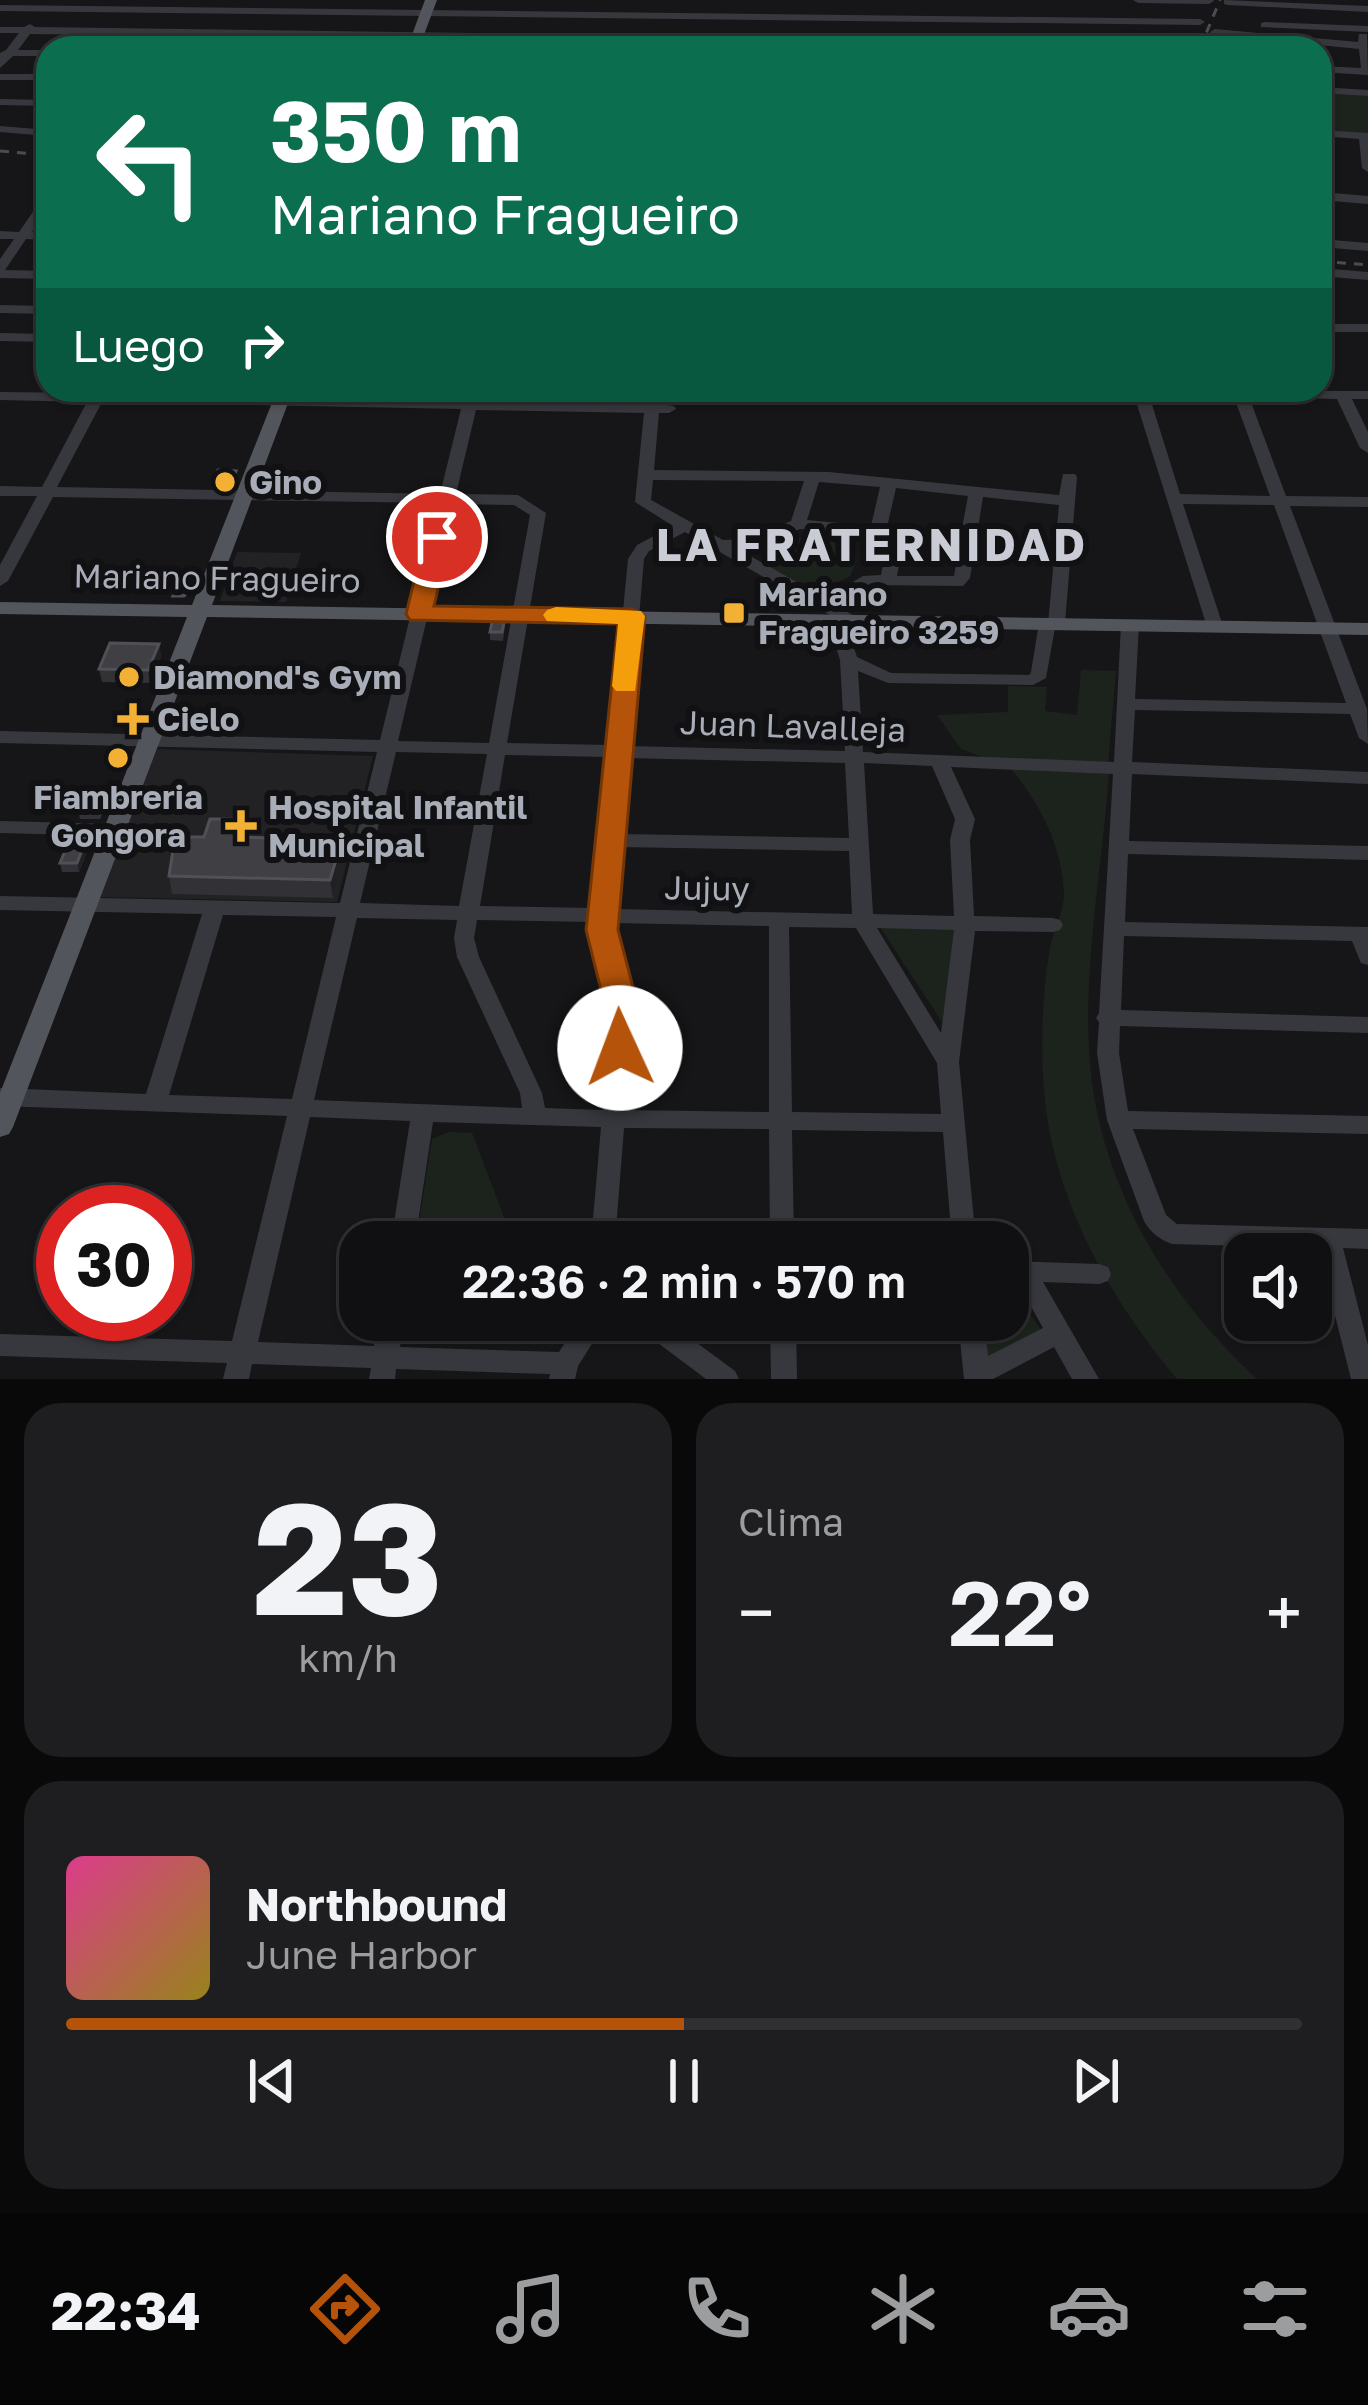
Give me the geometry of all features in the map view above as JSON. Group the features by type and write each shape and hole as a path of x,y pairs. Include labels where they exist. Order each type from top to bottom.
{"main road":[{"path":"418,36 428,6"},
{"path":"0,1127 6,1098 281,402"},
{"name":"Mariano Fragueiro","path":"0,608 837,614 1052,626 1368,629"}],"street":[{"path":"540,36 548,0"},
{"path":"683,36 686,0"},
{"path":"814,0 815,36"},
{"path":"1020,0 1030,36"},
{"path":"1127,0 1136,21"},
{"path":"1138,0 1209,1"},
{"path":"1328,36 1224,12 1228,1 1362,9 1367,72 1332,70"},
{"path":"1289,2 1291,26"},
{"path":"0,8 49,4 428,6 545,14 1200,22"},
{"path":"0,65 5,53 49,4"},
{"path":"157,36 177,5"},
{"path":"0,29 285,36 302,6"},
{"path":"1212,36 1218,26 1362,27"},
{"path":"1332,37 1364,46"},
{"path":"5,53 36,53"},
{"path":"1332,58 1366,62"},
{"path":"0,77 36,77"},
{"path":"1332,92 1368,93"},
{"path":"0,102 36,103"},
{"path":"0,129 36,132"},
{"path":"1332,134 1366,136 1368,168"},
{"path":"1332,197 1368,200"},
{"path":"36,216 0,271 36,273"},
{"path":"0,235 36,236"},
{"path":"1332,244 1368,247"},
{"path":"1332,273 1368,276"},
{"path":"0,309 36,310"},
{"path":"1332,328 1368,328"},
{"path":"0,337 36,338"},
{"path":"0,396 36,395"},
{"path":"1332,395 1368,395"},
{"path":"1343,395 1368,448"},
{"path":"0,581 95,402"},
{"path":"239,1366 470,402"},
{"path":"540,402 661,409"},
{"path":"658,402 661,409 643,502 837,614 849,661 863,922 948,1064"},
{"path":"1143,402 1214,626"},
{"path":"1244,402 1368,738"},
{"path":"646,475 813,477 1067,501"},
{"path":"798,524 813,477"},
{"path":"849,661 888,678 1033,680 1040,674 1052,626 1069,477"},
{"path":"888,580 889,484"},
{"path":"0,490 518,500 538,513 464,947 531,1093 535,1116"},
{"path":"837,614 860,583 957,582 962,578 976,493"},
{"path":"1174,499 1368,502"},
{"path":"719,545 759,540 798,524 968,539"},
{"path":"605,1221 622,1013 603,919 637,553 686,526"},
{"path":"754,565 751,556 759,540"},
{"path":"1130,624 1107,1018 1118,1120 1156,1221 1172,1234 1224,1235"},
{"path":"1125,704 1358,709"},
{"name":"Juan Lavalleja","path":"0,737 851,757 1368,778"},
{"path":"939,760 965,819 960,841 966,924 948,1064 962,1221"},
{"path":"0,827 114,830"},
{"path":"610,840 858,844"},
{"path":"1117,847 1368,853"},
{"name":"Jujuy","path":"0,903 1053,925"},
{"path":"155,1102 214,909"},
{"path":"779,922 782,1221"},
{"path":"1115,928 1364,934 1368,958"},
{"path":"1107,1018 1368,1025"},
{"path":"6,1098 613,1119 952,1123"},
{"path":"406,1221 423,1112"},
{"path":"1118,1120 1368,1125"},
{"path":"1332,1238 1368,1239"},
{"path":"1332,1254 1364,1379"},
{"path":"1029,1272 1099,1274"},
{"path":"1029,1292 1086,1379"},
{"path":"973,1341 976,1377 1056,1334"},
{"path":"0,1345 239,1366 564,1371 582,1341"},
{"path":"675,1341 726,1379"},
{"path":"783,1341 784,1379"}],"shaded area":[{"path":"1332,94 1368,96 1368,135 1332,132"},
{"path":"818,535 853,551 857,560 850,576 827,585 806,585 764,565 763,557 776,542"},
{"path":"237,552 301,553 286,602 220,601"},
{"path":"1081,670 1116,671 1108,764 985,758 961,749 937,715 1008,712 1008,686 1047,687 1045,711 1077,715"},
{"name":"Hospital Infantil Municipal","path":"157,749 373,756 337,902 99,897"},
{"path":"1009,767 1109,773 1088,1018 1089,1058 1103,1137 1132,1214 1174,1286 1257,1379 1177,1379 1109,1284 1074,1213 1051,1138 1043,1064 1047,971 1064,899 1062,874 1047,824"},
{"path":"880,927 958,930 942,1022"},
{"path":"449,1132 472,1133 505,1221 419,1221 432,1139"},
{"path":"1029,1313 1041,1330 1029,1336"},
{"path":"984,1341 1019,1341 986,1358"}],"building":[{"path":"218,470 236,471 234,476 215,477"},
{"path":"177,587 192,587 184,596 173,596"},
{"path":"493,617 505,618 502,632 490,632"},
{"path":"110,643 159,644 148,670 99,669"},
{"path":"81,802 102,802 98,810 78,810"},
{"path":"210,819 240,819 235,837 342,840 330,880 169,876 173,850 178,850 183,837 204,837"},
{"path":"73,832 89,832 77,863 60,863"}],"railway":[{"path":"1205,36 1220,0"},
{"path":"0,151 36,154"},
{"path":"1332,262 1368,265"}],"slow traffic":[{"path":"556,615 632,616 625,686"}],"place":[{"name":"Gino","path":"225,482"},
{"name":"Mariano Fragueiro 3259","path":"734,613"},
{"name":"Diamond's Gym","path":"129,677"},
{"name":"Cielo","path":"133,719"},
{"name":"Fiambreria Gongora","path":"118,758"},
{"name":"Hospital Infantil Municipal","path":"241,826"}],"district":[{"name":"LA FRATERNIDAD","path":"872,545"}],"route":[{"path":"437,537 419,614 632,616 602,930 622,1006 620,1048"}]}
